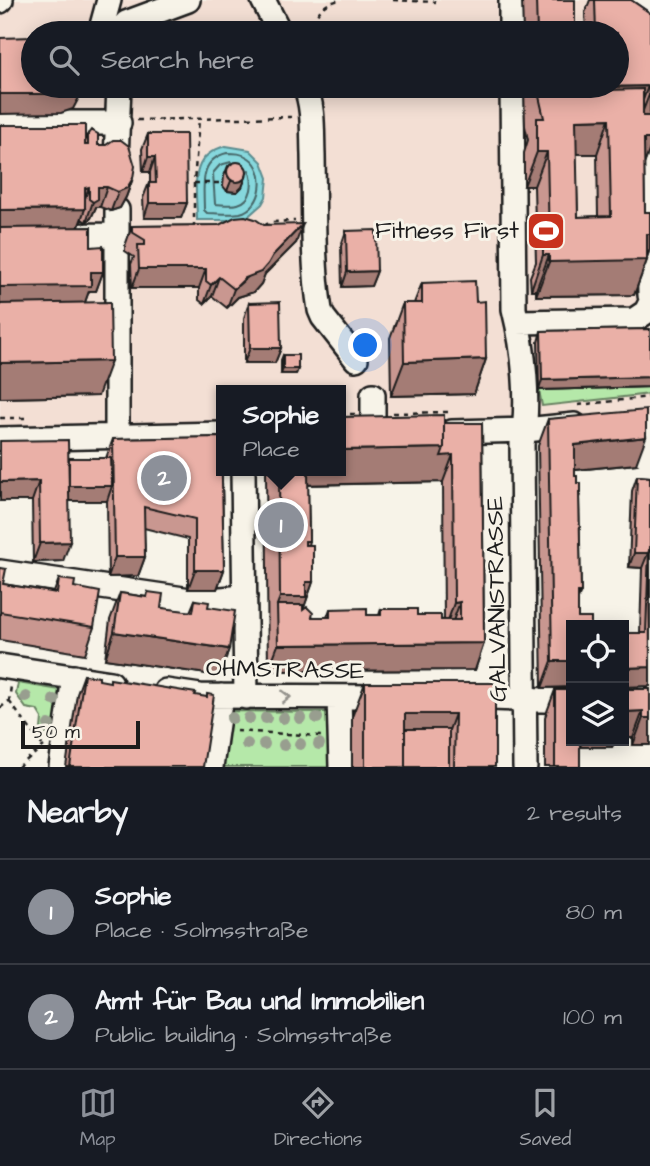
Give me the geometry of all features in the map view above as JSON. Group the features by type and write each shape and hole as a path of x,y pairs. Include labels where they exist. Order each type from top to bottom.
{"street":[{"path":"103,21 109,0"},
{"path":"131,21 188,0"},
{"path":"263,0 274,21"},
{"path":"511,0 511,21"},
{"path":"630,0 650,11"},
{"path":"116,160 119,98"},
{"path":"308,98 312,116 320,310 356,359"},
{"name":"GALVANISTRASSE","path":"512,98 514,297 521,340 525,430 522,444 525,767"},
{"path":"0,123 119,122"},
{"path":"650,143 650,295"},
{"path":"117,210 117,436"},
{"path":"0,236 117,235"},
{"path":"517,322 634,320 646,312 650,304"},
{"path":"362,418 399,433"},
{"path":"426,432 525,430 594,423"},
{"path":"0,439 216,434"},
{"path":"243,476 246,696"},
{"path":"0,572 197,601 245,597"},
{"name":"OHMSTRASSE","path":"6,672 74,677 200,696 409,697"},
{"path":"56,754 74,677"},
{"path":"211,767 221,696"},
{"path":"340,697 341,767"},
{"path":"437,697 566,701"}],"path":[{"path":"315,21 325,5 340,0"},
{"path":"393,0 436,2"},
{"path":"119,122 312,116"},
{"path":"199,119 194,228 203,233"},
{"path":"194,183 223,183"},
{"path":"261,227 270,222 315,220"},
{"path":"575,405 650,397"},
{"path":"362,418 449,412"},
{"path":"637,433 650,431"},
{"path":"6,672 9,701 56,754 18,767"},
{"path":"629,689 650,688"},
{"path":"0,708 9,701"},
{"path":"216,729 341,737"}],"shaded area":[{"path":"0,0 650,0 650,418 525,430 346,433 346,385 216,385 216,434 0,439"}],"green space":[{"path":"650,387 650,394 542,406 539,390"},
{"path":"18,683 66,691 58,734 46,734 41,729 42,718 37,710 26,708 16,694"},
{"path":"228,711 330,712 330,767 219,767"}],"water":[{"path":"226,146 250,150 262,162 268,178 266,197 244,220 197,220 196,185 200,165 205,157"}],"building":[{"path":"536,0 575,0 575,21 537,21"},
{"path":"595,0 631,0 650,13 650,95 648,86 629,86 629,21 596,21"},
{"path":"21,37 21,94 0,94 0,38"},
{"path":"629,89 643,89 643,116 650,116 650,139 644,139 645,212 650,212 647,260 549,262 549,255 543,255 543,243 549,243 547,152 537,152 537,118 544,118 539,98 629,98","holes":["609,119 611,216 578,217 576,120"]},
{"path":"0,125 85,125 85,145 88,145 88,134 91,130 98,134 98,145 121,140 129,146 135,166 133,178 127,188 118,192 107,187 98,187 98,199 93,202 89,199 89,187 85,188 85,209 0,210"},
{"path":"148,134 186,134 187,203 149,203 149,183 156,183 155,157 148,157"},
{"path":"237,162 244,165 247,172 244,179 237,182 230,179 227,172 230,165"},
{"path":"245,216 264,225 303,224 273,255 261,272 245,278 234,289 219,277 211,285 206,281 206,269 139,269 138,245 145,245 145,240 132,232 132,226 219,225 235,217"},
{"path":"91,227 91,247 103,246 103,272 91,272 91,286 0,287 0,228"},
{"path":"376,230 377,271 347,272 346,231"},
{"path":"475,281 476,302 485,301 486,359 404,362 403,303 422,303 422,283"},
{"path":"110,302 111,361 0,363 0,304"},
{"path":"280,302 281,348 250,348 249,303"},
{"path":"650,329 650,377 542,380 541,331"},
{"path":"283,355 298,355 298,369 283,369"},
{"path":"646,410 646,437 575,445 575,476 577,483 581,483 581,592 578,592 578,618 591,620 566,620 566,661 552,661 548,419"},
{"path":"444,415 444,448 346,450 346,417"},
{"path":"444,423 482,423 484,643 278,645 277,605 303,605 303,610 307,607 313,613 312,617 330,617 330,609 367,608 367,615 381,615 381,609 417,609 417,615 441,615 441,620 460,620 460,602 454,603 453,455 441,456 444,448"},
{"path":"216,437 216,476 222,476 224,570 195,570 195,519 144,507 145,557 115,557 113,439"},
{"path":"68,440 70,542 40,543 39,481 0,482 0,441"},
{"path":"69,458 111,458 112,486 69,486"},
{"path":"279,476 308,476 309,541 305,541 305,545 313,545 313,582 306,582 306,597 280,597"},
{"path":"637,476 650,477 648,553 634,553"},
{"path":"649,549 650,667 629,668 629,633 646,633"},
{"path":"0,568 6,569 3,584 57,593 59,579 75,581 74,587 100,592 94,627 0,612"},
{"path":"148,592 163,594 161,608 193,612 195,600 209,602 208,607 235,611 229,649 114,632 120,593 147,597"},
{"path":"84,675 110,682 110,679 207,697 207,694 214,695 203,767 70,767"},
{"path":"365,683 495,683 495,767 454,767 455,714 405,714 405,767 365,767"},
{"path":"629,689 650,689 650,718 643,718 643,711 629,712"},
{"path":"555,690 566,690 566,746 580,746 580,767 555,767"},
{"path":"405,729 449,729 449,767 405,767"}],"place":[{"name":"Fitness First","path":"546,231"},
{"name":"Amt für Bau und Immobilien","path":"164,478"},
{"name":"Sophie","path":"281,525"}]}
